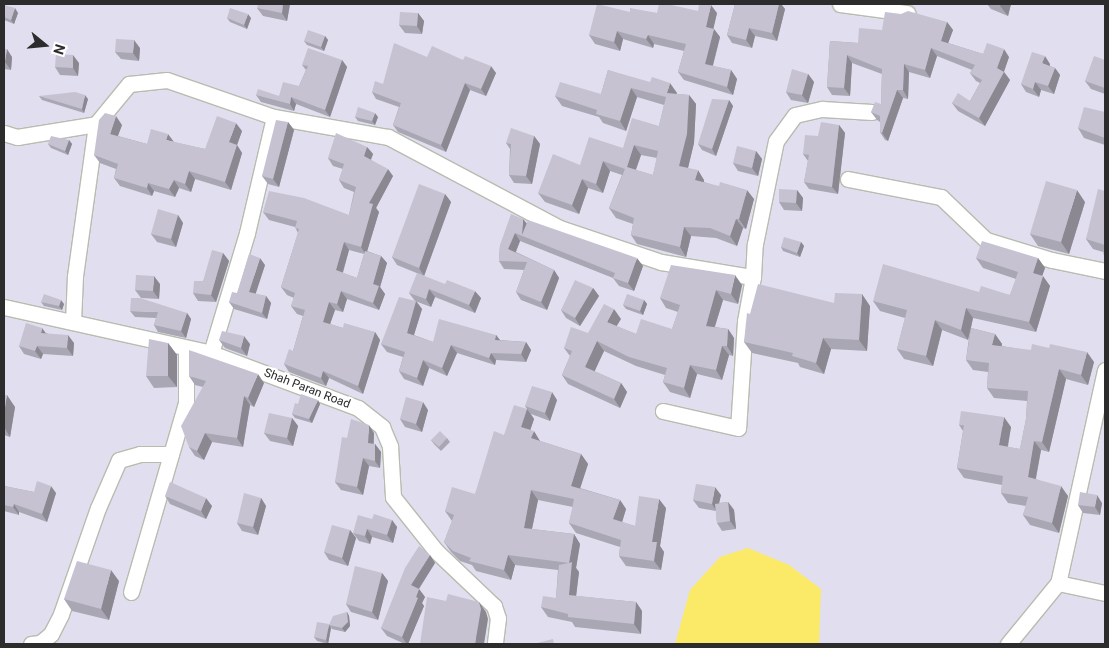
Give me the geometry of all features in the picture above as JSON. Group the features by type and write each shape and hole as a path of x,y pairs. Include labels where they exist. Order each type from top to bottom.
{"street":[{"path":"840,4 908,13"},
{"path":"73,322 75,276 96,124 130,84 167,80 274,117 388,137 560,228 661,262 753,277"},
{"path":"663,411 738,428 745,321 753,277 754,244 776,141 795,115 822,109 872,112"},
{"path":"211,353 247,233 274,117"},
{"path":"4,133 17,137 96,124"},
{"path":"848,179 940,197 986,240 1052,260 1105,271"},
{"name":"Shah Paran Road","path":"4,307 211,353 358,408 382,427 390,446 393,497 436,551 494,606 498,618 495,644"},
{"path":"131,592 186,403 186,348"},
{"path":"1008,644 1058,583 1105,370"},
{"path":"31,644 40,643 51,634 61,614 95,516 119,460 140,454 171,454"},
{"path":"1058,583 1105,593"}],"shaded area":[{"path":"748,548 789,565 821,589 819,644 675,644 690,590 720,557"}],"building":[{"path":"258,4 283,4 282,13 257,8"},
{"path":"597,4 630,12 630,8 657,13 659,4 698,11 699,4 711,5 706,27 714,29 705,64 731,70 727,87 678,72 686,44 648,35 646,39 617,31 614,42 589,35"},
{"path":"735,4 779,4 772,33 749,28 746,40 727,35"},
{"path":"4,5 15,8 11,20 4,17"},
{"path":"230,8 248,14 244,25 227,18"},
{"path":"908,11 947,22 941,41 983,54 987,43 1004,49 997,68 1004,72 979,118 952,103 958,93 970,101 982,80 970,73 975,65 931,48 925,70 904,64 903,90 897,90 882,133 880,132 880,116 871,112 875,102 881,104 882,69 847,55 844,88 827,87 830,41 858,43 859,28 882,30 885,12 901,14"},
{"path":"400,12 418,13 417,26 399,25"},
{"path":"308,30 325,36 321,47 304,41"},
{"path":"116,39 134,40 133,53 115,52"},
{"path":"394,43 427,57 432,46 463,60 465,56 491,66 481,89 465,83 441,145 393,125 401,103 372,92 375,81 383,84"},
{"path":"308,48 342,60 325,110 291,97 290,104 256,95 258,89 279,96 283,82 299,86 308,66 302,65"},
{"path":"4,49 7,49 5,62 4,62"},
{"path":"1032,52 1045,56 1042,63 1055,68 1048,86 1035,82 1033,89 1021,84"},
{"path":"56,54 73,55 73,68 55,67"},
{"path":"1094,56 1105,60 1105,88 1085,81"},
{"path":"792,69 808,74 802,95 786,92"},
{"path":"608,70 650,82 652,77 670,83 667,93 689,95 687,134 679,166 698,170 695,180 719,186 720,182 747,190 739,219 736,219 730,236 710,228 684,227 680,247 631,235 634,218 609,208 625,169 603,161 596,184 582,179 572,205 538,193 553,154 580,165 589,137 623,148 632,118 659,126 666,97 631,88 620,121 596,114 597,110 555,96 560,82 601,94","holes":["634,145 658,151 653,175 627,167"]},
{"path":"75,92 85,95 82,109 39,96"},
{"path":"712,99 729,100 712,149 698,144"},
{"path":"358,107 375,113 372,121 355,117"},
{"path":"1084,107 1105,112 1105,138 1078,128"},
{"path":"105,113 116,116 110,134 147,144 151,129 168,134 166,140 205,149 217,116 236,123 229,142 237,145 225,182 189,171 185,184 174,180 169,189 148,183 147,188 114,178 118,164 94,155 99,120"},
{"path":"276,120 288,122 273,179 262,176"},
{"path":"821,122 839,125 832,187 804,182 809,155 803,154 805,135 818,136"},
{"path":"511,128 534,136 526,176 509,175 511,144 506,143"},
{"path":"336,133 367,147 364,156 388,169 369,203 373,204 361,247 344,242 336,270 357,278 365,251 381,256 373,284 379,286 373,303 341,291 337,304 329,302 323,322 343,328 344,323 375,332 358,386 323,371 321,378 284,364 289,349 293,351 305,310 291,306 295,293 281,287 299,229 295,228 297,221 263,212 269,191 304,198 349,215 356,187 339,180 344,164 328,158"},
{"path":"51,136 69,140 65,151 48,144"},
{"path":"737,146 756,151 752,168 733,163"},
{"path":"1046,181 1077,190 1061,242 1030,234"},
{"path":"419,184 445,194 419,268 392,257"},
{"path":"779,189 797,190 796,203 779,202"},
{"path":"1098,189 1105,191 1105,245 1086,239"},
{"path":"158,209 178,215 171,239 151,234"},
{"path":"511,214 523,219 522,235 528,220 637,258 628,283 613,278 615,273 515,233 508,249 554,270 541,302 516,292 527,262 499,261 500,245"},
{"path":"784,237 801,242 797,253 781,247"},
{"path":"982,241 1038,258 1033,273 1043,276 1029,322 966,308 961,330 935,320 926,356 897,349 907,310 873,301 883,264 979,292 981,286 1010,295 1018,272 976,258"},
{"path":"212,250 223,253 211,295 193,293 194,281 203,281"},
{"path":"249,254 260,258 249,292 266,296 262,313 229,302 232,292 237,293"},
{"path":"671,265 735,275 731,294 716,290 706,326 728,329 727,346 722,346 716,370 690,365 684,388 663,382 667,368 629,357 597,341 585,367 621,383 614,399 562,375 572,351 564,348 571,327 588,333 604,304 614,309 607,322 636,334 641,319 672,329 680,305 660,298"},
{"path":"417,273 445,284 447,280 475,291 469,305 429,289 426,299 409,293"},
{"path":"136,275 154,276 153,291 135,290"},
{"path":"575,280 593,288 575,318 561,310"},
{"path":"758,284 834,303 835,293 862,294 859,340 823,338 816,363 792,356 793,353 744,342 747,313 750,314"},
{"path":"44,294 61,300 59,306 41,302"},
{"path":"627,294 644,300 640,311 623,305"},
{"path":"399,297 416,301 407,333 433,342 439,319 496,335 495,340 526,342 521,354 491,353 489,358 451,345 442,368 423,360 417,378 399,371 405,352 381,344"},
{"path":"131,298 140,298 187,313 181,331 154,325 158,312 130,311"},
{"path":"26,323 42,328 41,333 68,335 67,348 37,346 35,351 19,346"},
{"path":"971,328 995,334 992,345 1031,350 1032,344 1049,348 1050,344 1087,352 1081,375 1059,369 1042,442 1034,441 1028,477 1061,486 1052,523 1023,515 1028,497 1001,493 1003,476 957,468 964,425 959,425 961,411 1004,417 999,445 1020,449 1026,419 1028,391 987,388 989,363 966,360"},
{"path":"222,331 244,336 241,348 219,340"},
{"path":"149,339 168,343 168,376 146,376"},
{"path":"189,350 258,374 248,398 244,396 237,438 205,433 197,451 189,447 181,426 206,381 189,376"},
{"path":"532,386 552,392 545,413 525,406"},
{"path":"301,394 318,400 309,419 292,414 295,403 298,404"},
{"path":"4,395 7,395 4,414"},
{"path":"406,397 423,402 416,424 400,419"},
{"path":"514,405 527,409 521,427 534,431 531,438 581,454 571,486 620,500 613,519 635,526 639,496 659,499 652,542 657,542 654,561 619,556 621,540 569,523 574,499 531,490 524,528 574,534 569,563 508,555 504,570 469,561 471,558 453,551 444,542 454,515 445,511 452,487 475,494 494,431 504,435"},
{"path":"269,413 292,418 287,438 264,433"},
{"path":"351,419 369,425 368,443 375,444 375,461 363,458 357,487 335,482 342,437 347,438"},
{"path":"440,431 447,438 439,447 431,440"},
{"path":"37,481 51,486 42,514 14,504 13,507 4,505 4,486 34,492"},
{"path":"170,482 206,498 201,511 165,496"},
{"path":"696,484 715,487 712,504 693,500"},
{"path":"1080,492 1097,495 1095,507 1078,505"},
{"path":"244,493 261,498 253,527 237,523"},
{"path":"728,502 730,521 717,523 715,504"},
{"path":"374,514 392,520 387,535 367,529 365,536 353,533 358,515 372,519"},
{"path":"332,525 350,530 342,558 324,552"},
{"path":"419,546 430,555 411,585 419,589 416,597 418,598 402,637 381,628 405,568"},
{"path":"77,561 111,570 101,609 64,599"},
{"path":"572,562 569,595 636,602 634,624 568,617 568,614 541,607 543,596 556,598 559,565"},
{"path":"355,566 382,573 372,612 346,604"},
{"path":"448,594 479,602 481,609 475,644 420,644 427,597 446,601"},
{"path":"347,612 348,622 342,628 329,625 333,616"},
{"path":"317,622 329,624 326,640 314,637"},
{"path":"553,639 554,644 533,644"}]}
